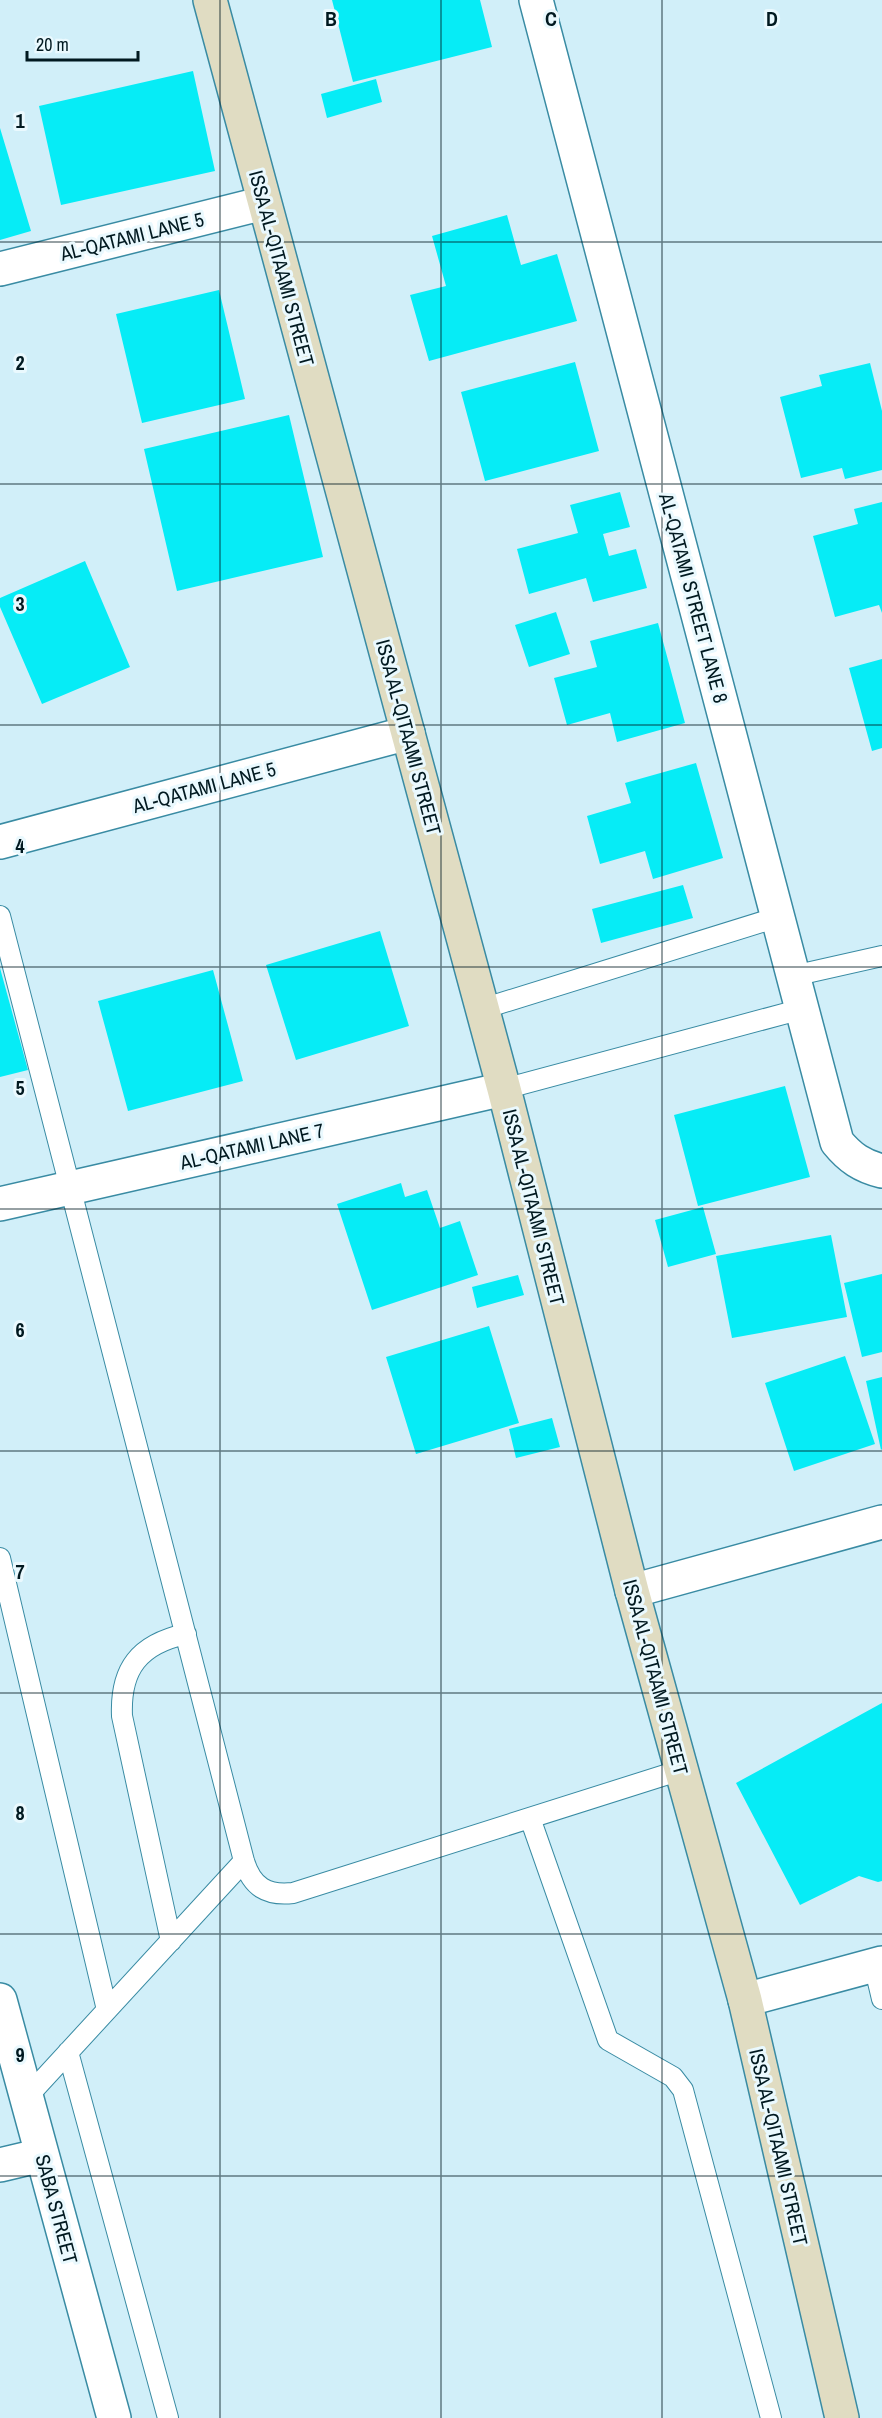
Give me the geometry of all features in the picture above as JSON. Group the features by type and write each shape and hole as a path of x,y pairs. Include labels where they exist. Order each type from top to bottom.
{"street":[{"name":"ISSA AL-QITAAMI STREET","path":"210,0 504,1089 632,1591 745,2000 842,2418"},
{"name":"AL-QATAMI STREET LANE 8","path":"536,0 837,1142 849,1156 864,1166 882,1172"},
{"name":"AL-QATAMI LANE 5","path":"0,269 264,203"},
{"name":"AL-QATAMI LANE 5","path":"0,842 408,733"},
{"name":"AL-QATAMI LANE 7","path":"0,1204 504,1089"},
{"path":"632,1591 882,1522"},
{"path":"745,2000 878,1964"},
{"name":"SABA STREET","path":"0,2000 114,2418"},
{"path":"0,2165 42,2155"}],"lane":[{"path":"0,916 244,1861 251,1878 265,1890 279,1894 293,1893 681,1770"},
{"path":"482,1009 778,916"},
{"path":"793,976 882,956"},
{"path":"504,1089 802,1009"},
{"path":"0,1558 107,2010"},
{"path":"171,1941 122,1716 121,1697 125,1678 135,1661 149,1647 166,1638 186,1634"},
{"path":"530,1818 608,2040 674,2077 683,2090 771,2418"},
{"path":"27,2097 244,1861"},
{"path":"878,1964 882,1999"},
{"path":"68,2052 168,2418"}],"building":[{"path":"332,0 480,0 492,47 353,82"},
{"path":"193,71 215,171 61,205 39,106"},
{"path":"376,79 382,102 327,118 321,94"},
{"path":"0,128 31,231 0,240"},
{"path":"507,215 521,265 557,254 577,321 429,361 410,295 446,286 432,236"},
{"path":"219,290 245,399 142,423 116,314"},
{"path":"575,362 599,451 485,481 461,392"},
{"path":"870,363 882,411 882,470 845,479 842,468 801,478 780,397 822,386 819,375"},
{"path":"289,415 323,557 177,591 144,449"},
{"path":"620,492 630,527 603,534 609,556 636,549 647,588 593,602 586,578 529,594 517,549 578,533 570,505"},
{"path":"882,502 882,613 879,605 835,617 813,536 858,524 854,509"},
{"path":"85,561 130,667 42,704 0,607 0,598"},
{"path":"556,612 570,654 529,667 515,625"},
{"path":"658,623 685,723 617,742 610,713 567,725 554,678 597,667 590,641"},
{"path":"882,659 882,748 872,751 849,668"},
{"path":"696,763 723,858 653,879 645,851 600,864 587,816 631,803 625,783"},
{"path":"683,885 693,918 601,943 592,909"},
{"path":"380,931 409,1026 296,1060 266,965"},
{"path":"0,968 28,1070 0,1077"},
{"path":"213,970 243,1081 128,1111 98,1001"},
{"path":"785,1086 810,1177 698,1206 674,1115"},
{"path":"401,1183 405,1197 427,1190 440,1228 460,1221 478,1275 372,1310 337,1204"},
{"path":"703,1207 716,1254 668,1267 655,1220"},
{"path":"831,1235 847,1317 732,1338 716,1256"},
{"path":"882,1274 882,1352 862,1357 844,1283"},
{"path":"518,1275 524,1295 477,1308 472,1287"},
{"path":"489,1326 519,1423 416,1454 386,1357"},
{"path":"845,1356 875,1444 794,1471 765,1383"},
{"path":"882,1377 882,1449 881,1450 866,1381"},
{"path":"552,1418 560,1447 516,1458 509,1429"},
{"path":"882,1703 882,1881 878,1882 859,1876 800,1905 736,1783"}]}
